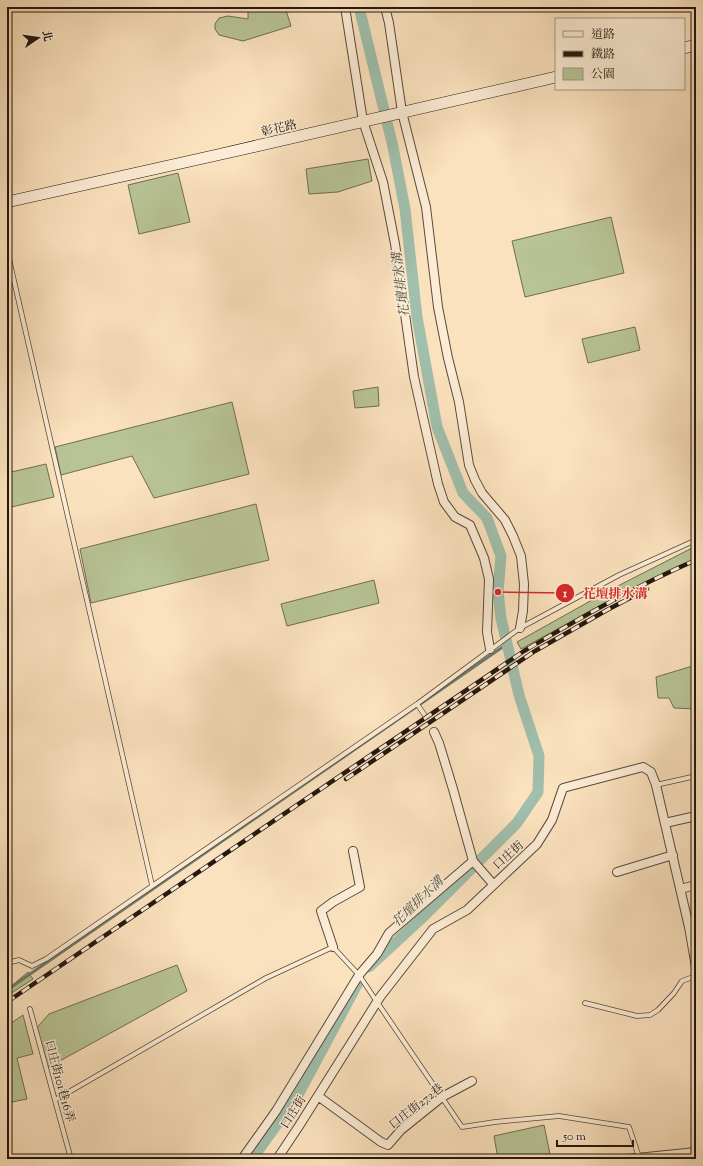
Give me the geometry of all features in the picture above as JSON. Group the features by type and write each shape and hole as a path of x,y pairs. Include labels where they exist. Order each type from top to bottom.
{"street":[{"path":"345,7 363,121 383,182 395,244 414,376 438,484 444,502 455,517 470,525 484,558 489,579 487,632 494,646"},
{"path":"385,7 389,22 399,113 426,206 438,307 448,358 459,402 469,465 482,494 505,520 521,556 524,584 523,611 518,629"},
{"path":"685,48 696,45"},
{"name":"彰花路","path":"7,202 555,77"},
{"path":"434,732 441,749 475,863 491,882"},
{"name":"口庄街","path":"277,1159 377,1002 434,929 467,910 491,882 537,844 552,820 563,788 643,767 651,772 656,786 680,888 692,926 696,967"},
{"path":"665,823 696,816"},
{"path":"333,947 321,911 333,902 360,887 353,851"},
{"path":"617,872 673,855"},
{"path":"242,1159 276,1111 360,975 377,954 389,933 475,863"},
{"path":"680,888 696,885"},
{"name":"口庄街272巷","path":"318,1096 381,1142 388,1145 401,1130 442,1098 472,1081"},
{"path":"628,1159 696,1152"}],"lane":[{"path":"7,250 152,885"},
{"path":"7,963 19,960 32,966 46,959 417,704 518,629 619,575 696,540"},
{"path":"417,704 426,717"},
{"path":"656,786 696,776"},
{"path":"55,1100 266,978 333,947 360,975 462,1127 495,1122 559,1116 630,1127 639,1157"},
{"path":"585,1003 637,1016 650,1015 658,1010 682,981 696,976"},
{"name":"口庄街101巷16弄","path":"30,1009 71,1159"}],"green space":[{"path":"248,7 285,7 291,26 243,41 219,35 215,29 215,24 219,18 228,16 248,19"},
{"path":"368,159 372,181 338,192 309,194 306,169"},
{"path":"178,173 190,222 139,234 128,185"},
{"path":"611,217 624,273 525,297 512,241"},
{"path":"635,327 640,350 588,363 582,339"},
{"path":"378,387 379,406 355,408 353,391"},
{"path":"232,402 249,474 154,498 132,456 61,475 55,447"},
{"path":"46,464 54,497 7,508 7,473"},
{"path":"256,504 269,560 91,603 80,549"},
{"path":"696,546 696,559 623,593 521,649 517,642 610,590"},
{"path":"374,580 379,603 287,626 281,604"},
{"path":"696,665 696,709 674,708 669,698 658,698 656,677"},
{"path":"177,965 187,991 47,1068 34,1031 49,1014"},
{"path":"28,972 33,979 7,996 7,982 9,988"},
{"path":"23,1015 33,1054 17,1058 27,1099 7,1103 7,1026"},
{"path":"544,1125 551,1159 498,1159 494,1136"}],"waterway":[{"name":"花壇排水溝","path":"359,7 393,147 405,209 417,317 437,427 463,493 487,518 501,556 498,592 501,618 519,695 539,756 538,792 517,823 422,918 369,967"},
{"path":"7,990 507,644"},
{"name":"花壇排水溝","path":"252,1159 298,1095 359,981"}],"railway":[{"path":"7,1002 524,651 608,603 696,560"},
{"path":"346,779 535,651 647,589"}],"place":[{"name":"花壇排水溝","path":"498,592"}]}
